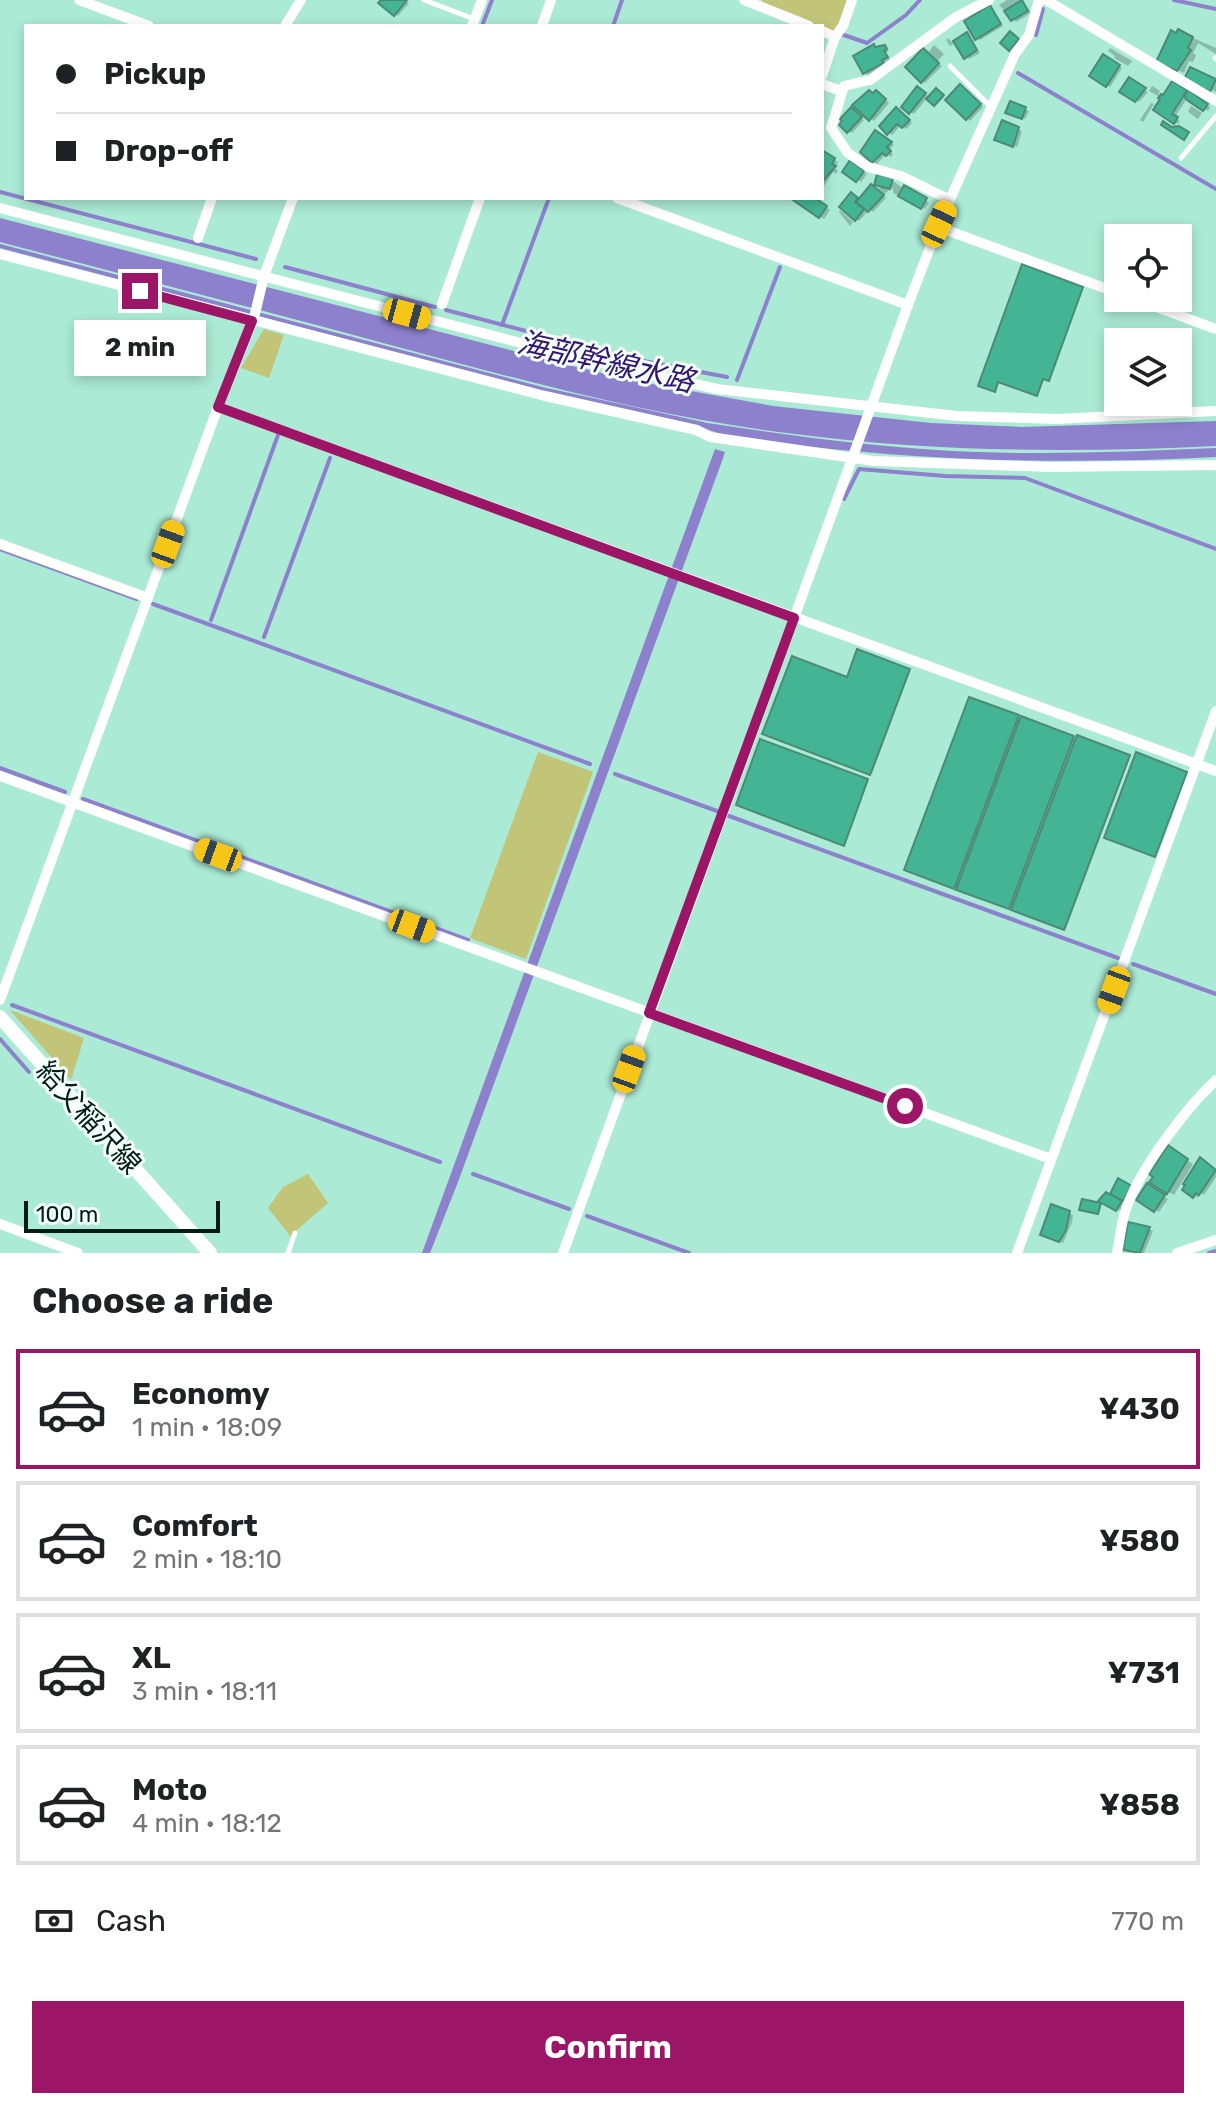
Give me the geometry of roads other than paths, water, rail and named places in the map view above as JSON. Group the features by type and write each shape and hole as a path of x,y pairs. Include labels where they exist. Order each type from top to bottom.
{"main road":[{"name":"給父稲沢線","path":"0,1017 210,1253"}],"street":[{"path":"286,24 301,0"},
{"path":"473,23 482,0"},
{"path":"543,24 551,0"},
{"path":"744,0 804,24"},
{"path":"824,70 852,0"},
{"path":"950,200 901,176 868,167 848,153 831,128 844,86 870,80 956,17 989,0"},
{"path":"563,1253 908,305 939,224 991,107 1015,54 1029,35 1039,0"},
{"path":"1046,0 1216,101"},
{"path":"83,1 144,24"},
{"path":"824,32 835,37"},
{"path":"824,85 841,91"},
{"path":"198,238 211,200"},
{"path":"0,1000 253,319 264,276 292,200"},
{"path":"442,304 479,200"},
{"path":"622,200 908,305"},
{"path":"0,208 575,357 717,389 957,416 1057,419 1216,411"},
{"path":"939,224 949,231 1104,288"},
{"path":"0,254 545,396 696,430 710,437 852,457 1050,467 1216,465"},
{"path":"1170,312 1216,329"},
{"path":"218,407 1216,771"},
{"path":"0,544 148,598"},
{"path":"1019,1252 1216,711"},
{"path":"0,776 1051,1159"},
{"path":"1117,1253 1125,1210 1137,1187 1175,1124 1214,1086"},
{"path":"0,1224 78,1253"},
{"path":"1177,1253 1216,1240"}],"lane":[{"path":"424,0 473,23"},
{"path":"950,66 991,107"},
{"path":"1181,158 1216,116"},
{"path":"288,1253 295,1233"}],"waterway":[{"path":"483,24 492,0"},
{"path":"614,24 622,0"},
{"path":"841,34 867,43 906,15 920,0"},
{"path":"1174,0 1216,9"},
{"path":"1036,35 1043,9"},
{"path":"1018,73 1216,189"},
{"path":"0,192 24,198"},
{"path":"31,200 256,259"},
{"path":"502,325 548,200"},
{"path":"0,246 546,390 703,424"},
{"path":"285,267 435,307"},
{"path":"737,380 780,267"},
{"name":"海部幹線水路","path":"446,310 633,359 727,377"},
{"path":"211,620 278,435"},
{"path":"264,637 330,458"},
{"path":"844,499 859,469 1025,478 1216,549"},
{"path":"0,549 137,599"},
{"path":"153,604 590,764"},
{"path":"0,768 65,792"},
{"path":"615,774 717,811"},
{"path":"83,799 468,940"},
{"path":"729,816 1118,958"},
{"path":"1133,964 1216,994"},
{"path":"12,1005 440,1162"},
{"path":"0,1039 29,1072"},
{"path":"473,1174 569,1209"},
{"path":"587,1216 689,1253"},
{"path":"1209,1253 1216,1251"}]}
